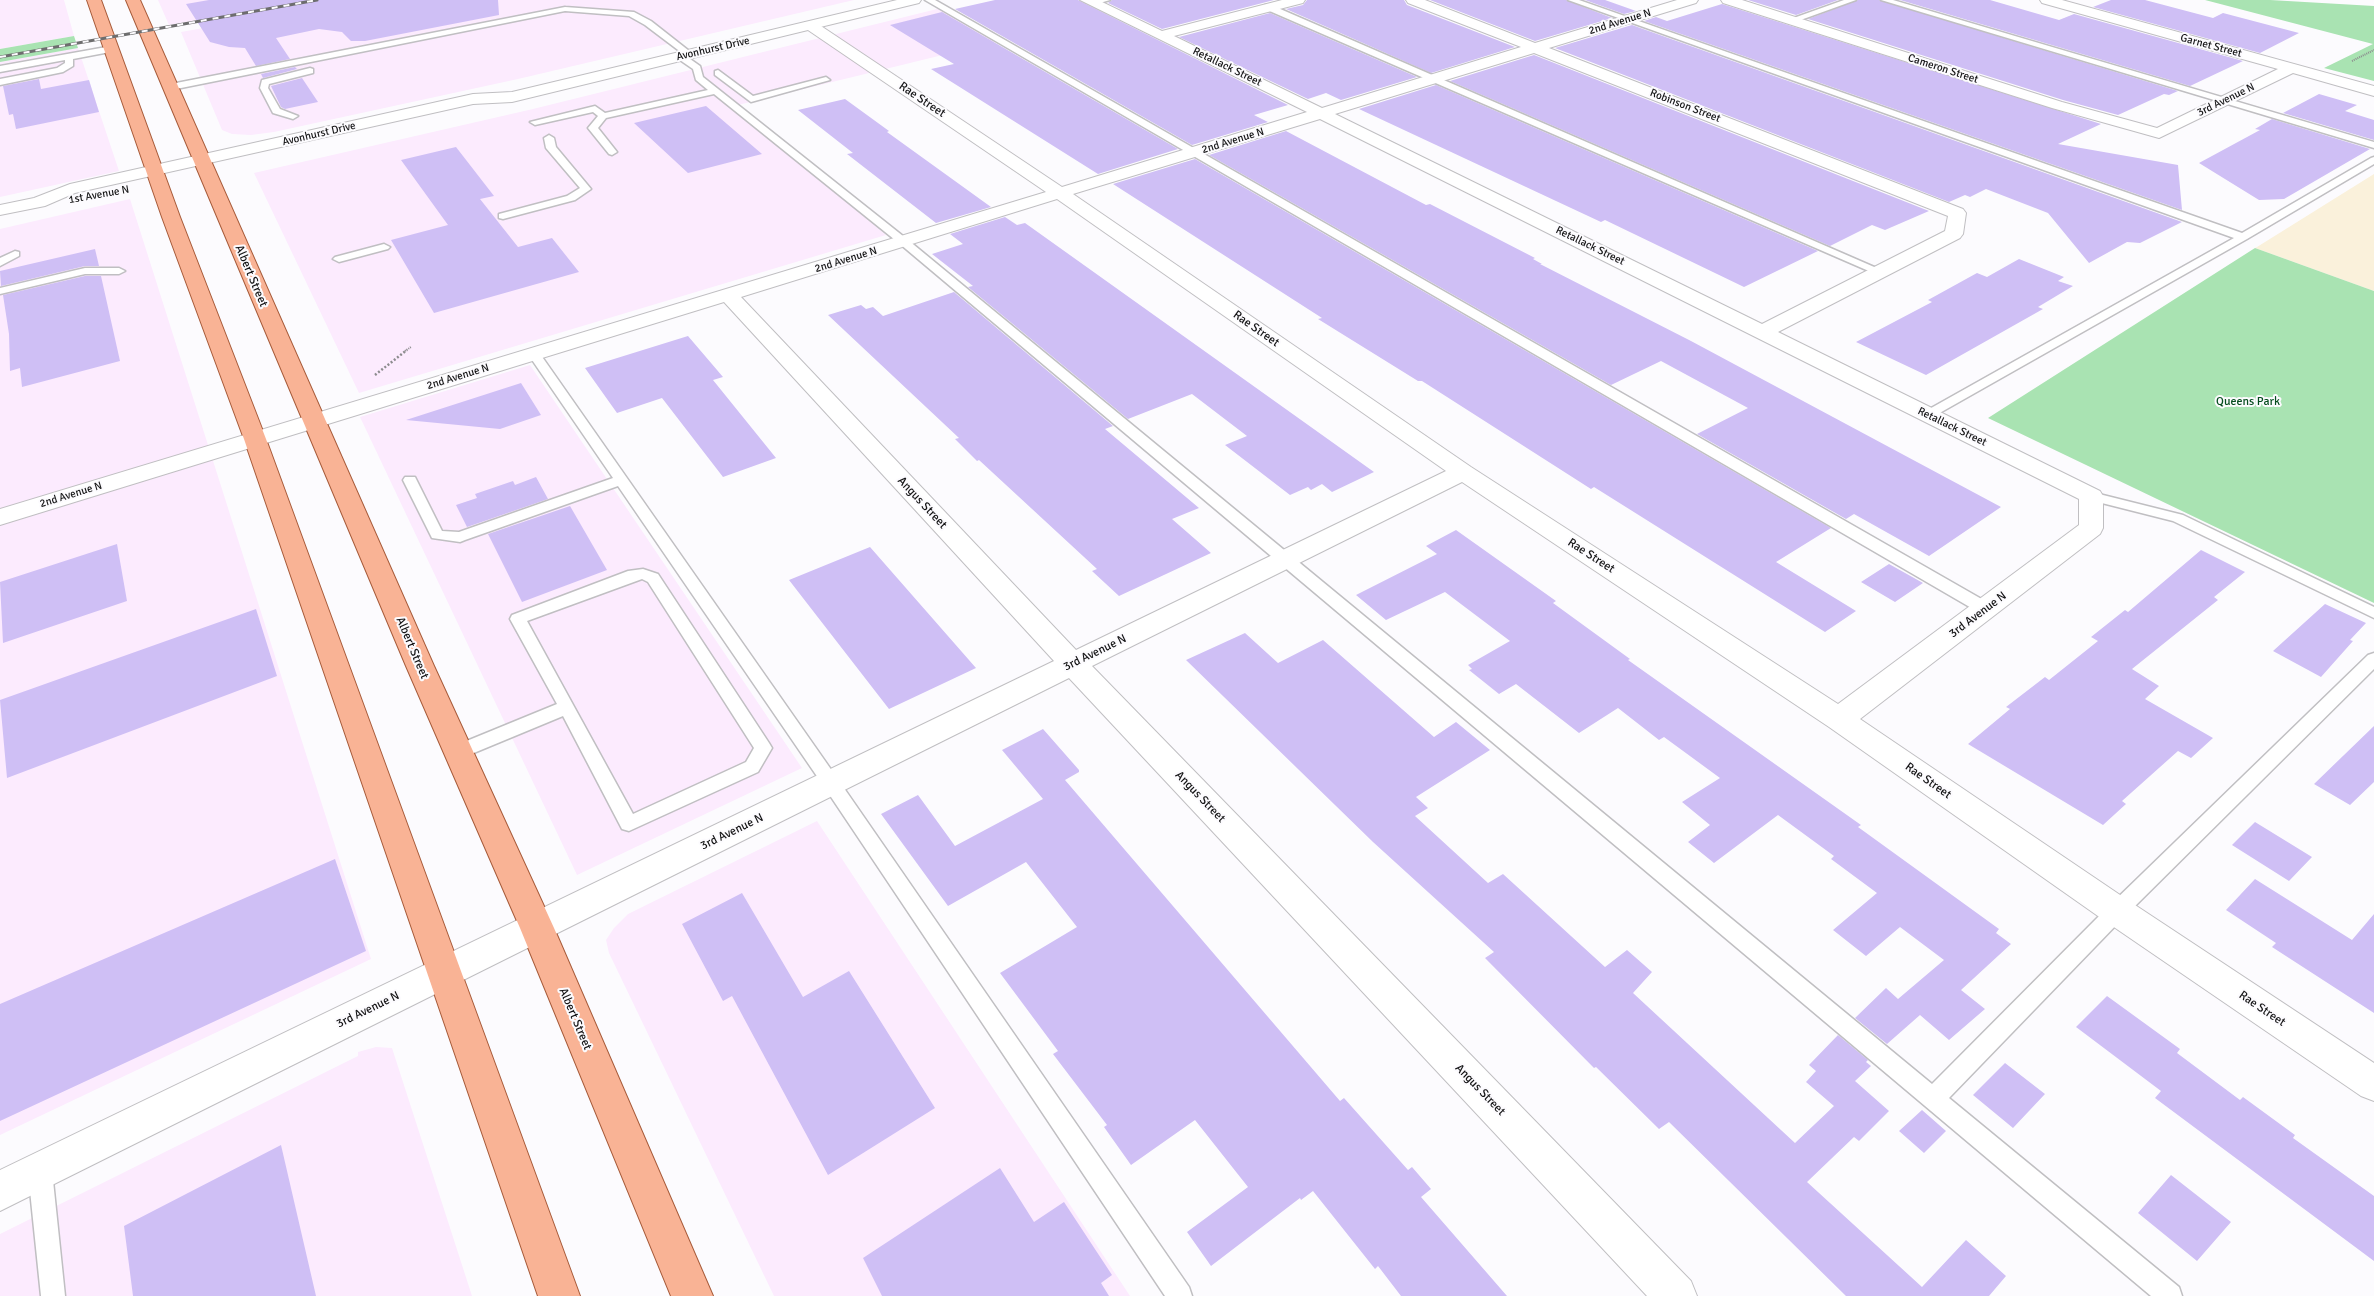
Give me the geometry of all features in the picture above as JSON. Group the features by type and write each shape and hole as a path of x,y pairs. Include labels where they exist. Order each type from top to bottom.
{"main road":[{"path":"94,0 157,177 255,439 559,1296"},
{"name":"Albert Street","path":"133,0 458,752 537,928 692,1296"}],"street":[{"name":"Avonhurst Drive","path":"157,177 487,109 512,97 914,0"},
{"path":"1163,35 1298,0"},
{"name":"Robinson Street","path":"1412,0 1957,213 1954,234 1882,273"},
{"name":"2nd Avenue N","path":"0,517 1691,0"},
{"name":"Cameron Street","path":"1728,0 2057,105 2160,132"},
{"name":"Garnet Street","path":"2048,0 2374,90"},
{"name":"Retallack Street","path":"1096,1 2091,496"},
{"name":"Rae Street","path":"810,25 1061,194 1463,472 1840,720 2117,911 2374,1084"},
{"name":"3rd Avenue N","path":"2160,132 2292,68"},
{"name":"1st Avenue N","path":"0,210 39,202 77,201 157,177"},
{"path":"1763,332 1882,273"},
{"name":"Angus Street","path":"728,295 1072,664 1676,1296"},
{"name":"3rd Avenue N","path":"0,1191 1463,472"},
{"name":"3rd Avenue N","path":"1840,720 2091,528 2091,496"}],"lane":[{"path":"929,0 1192,154 1986,609"},
{"path":"1572,0 2243,238"},
{"path":"1792,20 1852,0"},
{"path":"1885,0 2374,145"},
{"path":"1268,7 1882,273"},
{"path":"171,87 565,9 630,14 648,23 697,68 699,78 904,242 1932,1100 2170,1296"},
{"path":"0,69 112,49"},
{"path":"297,73 318,64 389,49"},
{"path":"0,82 60,70 70,64 68,57"},
{"path":"294,116 276,111 264,88 265,82 316,69"},
{"path":"718,73 751,99 826,80"},
{"path":"612,152 593,128 603,116 716,91"},
{"path":"535,122 595,109 603,116"},
{"path":"503,216 571,198 586,189 552,148 549,138"},
{"path":"1929,415 2243,238 2374,160"},
{"path":"339,259 384,247"},
{"path":"0,263 16,254"},
{"path":"0,291 85,271 119,271"},
{"path":"534,354 831,783 1180,1296"},
{"path":"410,480 437,536 460,537 622,480"},
{"path":"2091,496 2178,518 2374,613"},
{"path":"643,574 653,578 763,748 752,767 629,824 567,707 518,619 633,575 643,574"},
{"path":"1932,1100 2117,911 2374,659"},
{"path":"458,752 567,707"},
{"path":"40,1171 53,1296"}],"path":[{"path":"371,378 411,347"}],"shaded area":[{"path":"0,0 64,0 74,36 0,49"},
{"path":"158,0 309,0 169,25"},
{"path":"360,0 854,0 518,79 274,132 251,135 232,134 222,130 181,32"},
{"path":"941,8 1000,41 734,106 886,235 359,393 254,173 533,109"},
{"path":"78,48 119,171 0,197 0,62"},
{"path":"2374,174 2374,291 2255,248 2257,247"},
{"path":"130,199 371,959 0,1135 0,229"},
{"path":"530,365 802,768 577,875 360,417"},
{"path":"817,821 1130,1296 774,1296 609,953 606,940 614,928 628,914"},
{"path":"376,1047 392,1048 472,1296 0,1296 0,1234 358,1056 358,1052"}],"green space":[{"path":"2205,0 2270,0 2374,6 2374,81 2324,68 2373,44"},
{"path":"74,36 78,48 0,62 0,49"},
{"name":"Queens Park","path":"2255,248 2374,291 2374,603 1988,418"}],"building":[{"path":"209,0 498,0 499,15 365,41 351,41 342,32 319,29 276,38 290,59 256,66 245,48 229,47 210,42 186,4"},
{"path":"995,0 1078,0 1288,105 1254,115 1268,122 1192,145 955,9"},
{"path":"1112,0 1274,0 1162,29 1108,3"},
{"path":"1307,0 1404,0 1407,5 1515,47 1431,73 1286,9 1303,5"},
{"path":"1430,0 1566,0 1612,18 1535,41"},
{"path":"1585,0 1605,0 1636,11 1624,14"},
{"path":"1748,0 1838,0 1796,15"},
{"path":"1858,0 1879,0 2178,91 2169,95 2164,94 2118,115 2063,100 1808,19"},
{"path":"1900,0 1990,0 2059,20 2074,14 2243,61 2190,86"},
{"path":"2111,0 2145,0 2213,18 2223,13 2299,33 2260,53 2093,7"},
{"path":"1722,4 2101,124 2058,144 2178,165 2182,210 1644,21 1656,17 1667,21"},
{"path":"942,12 1178,149 1098,174 931,69 954,64 890,25"},
{"path":"1270,13 1417,77 1341,100 1326,93 1308,99 1179,37"},
{"path":"1632,25 2182,222 2140,243 2127,242 2089,263 2048,213 1986,189 1970,197 1965,195 1949,202 1555,48"},
{"path":"1534,55 1929,211 1885,230 1872,225 1830,246 1450,81"},
{"path":"295,67 297,69 263,78 261,74"},
{"path":"302,78 318,102 285,109 281,107 271,86"},
{"path":"39,79 41,89 89,80 99,112 16,129 13,114 9,115 3,86"},
{"path":"1436,85 1818,251 1744,287 1605,220 1601,222 1359,109"},
{"path":"2319,94 2357,105 2345,111 2374,120 2374,140 2283,113"},
{"path":"845,99 889,131 887,132 991,207 936,223 847,154 853,153 798,110"},
{"path":"706,106 762,154 688,173 634,123"},
{"path":"2272,119 2370,149 2284,199 2259,200 2199,163 2260,130 2255,129"},
{"path":"1286,131 1426,205 1430,204 1535,258 1533,259 1542,264 1540,264 1691,341 2001,507 1929,556 1854,514 1846,519 1697,434 1748,408 1661,361 1611,385 1209,155"},
{"path":"456,147 494,196 480,199 518,247 552,238 579,272 434,313 391,240 448,225 401,160"},
{"path":"1195,159 1831,528 1776,562 1856,611 1825,632 1594,487 1591,489 1422,381 1418,381 1318,319 1322,318 1113,184"},
{"path":"1005,217 1017,225 1025,223 1374,472 1332,492 1322,484 1311,490 1308,487 1290,495 1225,445 1247,436 1192,394 1128,419 968,287 973,286 932,254 963,244 950,234"},
{"path":"95,249 99,266 85,266 1,286 0,271"},
{"path":"2019,259 2064,277 2058,281 2073,286 2038,307 2043,309 1926,375 1856,342 1932,302 1928,300 1977,273 1987,277"},
{"path":"85,276 101,276 120,361 22,387 20,368 10,371 9,334 3,295"},
{"path":"954,292 1113,426 1105,429 1199,508 1172,519 1211,553 1119,596 1092,571 1097,569 979,460 977,461 955,439 959,438 828,315 861,305 866,309 873,307 883,316"},
{"path":"688,336 723,377 713,380 776,458 723,477 662,398 617,413 585,368"},
{"path":"521,383 541,415 500,429 406,420"},
{"path":"536,477 548,499 467,527 456,505 477,498 475,494 513,481 515,485"},
{"path":"570,506 607,570 522,602 488,534"},
{"path":"1456,530 1556,601 1553,603 1630,659 1628,660 1861,825 1858,827 1999,929 1996,933 2011,944 1961,990 1985,1009 1949,1040 1920,1015 1887,1044 1855,1018 1886,988 1898,999 1944,960 1900,927 1866,956 1833,930 1877,893 1831,859 1834,856 1778,815 1714,863 1688,842 1710,825 1682,802 1720,778 1664,737 1659,740 1618,708 1579,733 1516,684 1499,694 1469,670 1472,669 1468,665 1510,641 1445,592 1386,620 1356,595 1437,554 1426,546"},
{"path":"117,544 127,601 3,643 0,582"},
{"path":"870,547 976,668 889,709 789,580"},
{"path":"2201,550 2245,572 2214,597 2218,600 2132,669 2159,686 2145,699 2213,738 2191,758 2178,751 2122,801 2126,804 2103,825 1968,744 2010,709 2006,707 2045,677 2049,680 2098,641 2091,637 2125,610 2128,612"},
{"path":"1889,564 1923,583 1895,602 1861,582"},
{"path":"2325,604 2366,623 2350,640 2353,641 2321,677 2273,651"},
{"path":"256,609 277,676 7,778 0,700"},
{"path":"1245,633 1278,663 1323,640 1434,737 1456,722 1490,750 1416,797 1428,808 1415,816 1488,883 1503,874 1605,967 1627,950 1652,972 1633,993 1795,1143 1834,1106 1806,1082 1816,1071 1809,1065 1838,1035 1868,1060 1866,1062 1871,1066 1855,1081 1889,1111 1859,1141 1854,1137 1807,1182 1922,1287 1966,1240 2006,1276 1989,1296 1846,1296 1669,1122 1659,1129 1596,1067 1594,1068 1485,958 1494,952 1373,842 1186,660"},
{"path":"2374,726 2374,782 2350,805 2314,784"},
{"path":"1043,729 1079,770 1079,772 1065,780 1340,1101 1344,1098 1408,1170 1412,1167 1431,1189 1421,1197 1507,1296 1401,1296 1378,1266 1375,1269 1313,1191 1301,1200 1300,1198 1211,1266 1187,1232 1248,1187 1195,1120 1131,1165 1104,1127 1107,1125 1053,1054 1058,1051 1000,973 1077,927 1026,862 948,906 881,814 918,795 955,846 1043,799 1002,750"},
{"path":"2255,822 2312,857 2289,881 2232,845"},
{"path":"335,859 366,951 0,1121 0,1004"},
{"path":"2255,879 2352,940 2374,914 2374,1013 2272,947 2276,943 2226,910"},
{"path":"742,893 803,997 849,971 935,1108 828,1175 732,996 723,1001 682,924"},
{"path":"2107,996 2180,1049 2177,1053 2240,1100 2243,1097 2295,1135 2293,1138 2374,1196 2374,1261 2155,1098 2161,1091 2076,1027"},
{"path":"2005,1063 2045,1094 2013,1128 1973,1095"},
{"path":"1922,1110 1946,1131 1924,1153 1899,1131"},
{"path":"281,1145 316,1296 133,1296 124,1226"},
{"path":"1000,1168 1034,1222 1064,1202 1112,1275 1101,1283 1109,1296 882,1296 863,1258"},
{"path":"2171,1175 2231,1222 2197,1261 2138,1213"}],"railway":[{"path":"0,57 317,0"}]}
